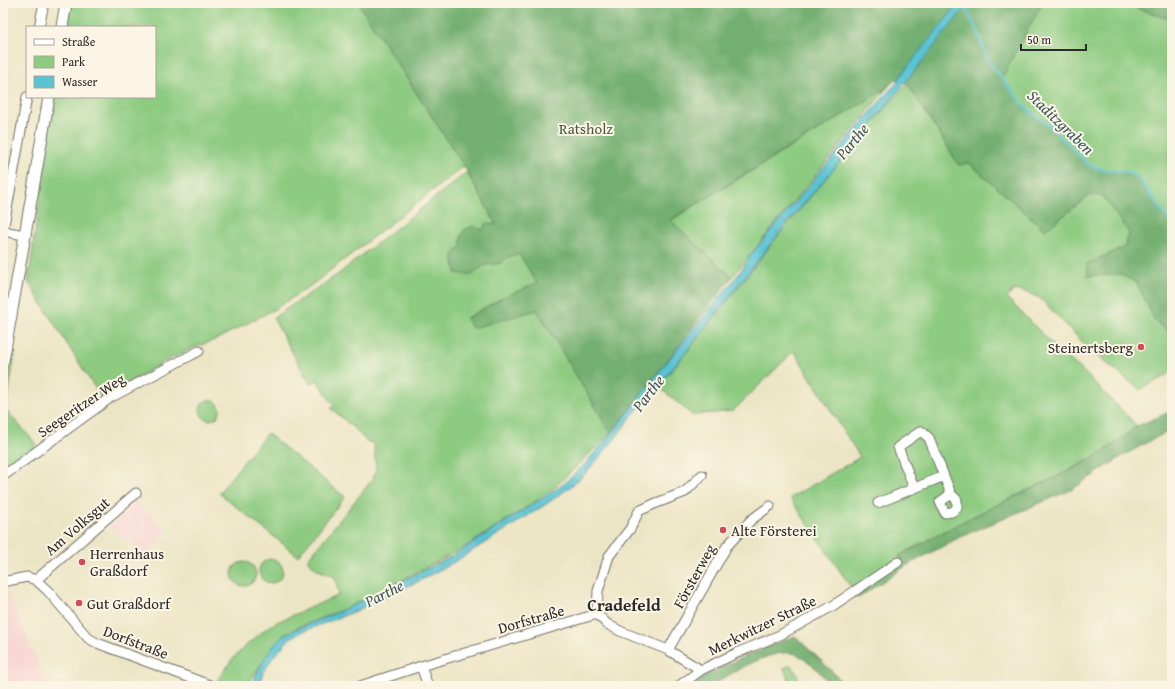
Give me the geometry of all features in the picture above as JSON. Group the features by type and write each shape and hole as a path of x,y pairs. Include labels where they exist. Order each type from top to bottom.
{"street":[{"path":"39,26 44,3"},
{"path":"62,26 66,3"},
{"path":"24,235 3,231 27,98"},
{"path":"3,361 49,98"},
{"name":"Seegeritzer Weg","path":"3,476 110,398 199,351"},
{"path":"914,488 898,447 921,431 929,438 951,494"},
{"path":"701,670 668,650 620,631 607,624 597,614 598,591 609,556 630,529 639,511 685,492 702,475"},
{"path":"878,503 944,476"},
{"name":"Am Volksgut","path":"36,580 136,493"},
{"name":"Försterweg","path":"668,650 727,546 751,520 770,506"},
{"name":"Merkwitzer Straße","path":"679,686 701,670 780,635 830,607 898,562"},
{"path":"3,580 7,581 27,577 36,580"},
{"name":"Dorfstraße","path":"36,580 48,591 88,638 97,643 212,686"},
{"name":"Dorfstraße","path":"360,686 421,666 597,614"},
{"path":"421,666 428,686"}],"shaded area":[{"path":"135,503 167,529 147,555 111,527"},
{"path":"5,587 48,686 3,686 3,588"}],"green space":[{"path":"70,3 358,3 464,166 313,284 275,309 217,339 193,348 160,364 102,399 28,282 54,98 156,98 156,26 66,26"},
{"name":"Ratsholz","path":"358,3 1042,3 1002,78 1025,107 1054,130 1088,165 1107,171 1124,171 1137,176 1172,224 1172,334 1155,321 1137,283 1120,274 1088,276 1087,264 1125,247 1129,233 1103,196 1090,195 1045,230 969,163 959,165 907,83 895,79 887,88 670,220 732,277 611,433 537,310 472,328 466,319 502,298 537,283 519,254 507,257 501,263 484,265 472,275 456,273 453,255 461,246 461,238 464,230 473,226 482,230 487,223 496,224 464,166"},
{"path":"1042,3 1122,3 1172,20 1172,224 1124,171 1107,171 1088,165 1054,130 1025,107 1002,77"},
{"path":"1122,3 1172,3 1172,20"},
{"path":"907,83 959,165 969,163 1045,230 1090,195 1103,196 1129,233 1125,247 1087,264 1120,274 1137,283 1155,321 1172,334 1172,372 1140,390 1088,348 1040,298 1025,292 1014,290 1007,298 1056,348 1083,371 1137,426 1100,454 968,519 900,555 902,561 855,593 790,498 860,457 794,351 733,411 692,415 658,386 705,330 795,215"},
{"path":"887,88 732,277 670,221"},
{"path":"467,172 496,224 461,238 461,246 453,255 472,275 484,265 501,263 507,257 520,254 538,283 502,298 466,318 472,328 537,310 611,433 556,486 529,506 462,549 347,608 294,629 280,640 247,685 232,686 217,681 233,658 267,628 277,622 339,595 336,580 333,576 318,570 307,560 372,480 376,470 374,444 366,441 331,408 334,405 317,380 310,384 273,318 337,275"},
{"path":"14,359 6,410 37,445 3,472 3,388 8,362"},
{"path":"210,400 217,403 220,410 217,417 210,420 203,417 200,410 203,403"},
{"path":"1172,411 1172,429 1124,455 1071,490 960,537 906,566 858,598 855,593 902,561 899,556 968,519 1070,470 1100,454 1137,426"},
{"path":"267,433 345,497 298,556 219,493"},
{"path":"271,559 276,560 282,566 282,576 276,582 271,583 266,582 260,576 259,571 260,566 266,560"},
{"path":"244,562 249,563 255,569 255,579 249,585 244,586 239,585 233,579 232,574 233,569 239,563"},
{"path":"795,636 835,674 845,686 832,686 802,657 791,653 782,653 763,658 708,687 689,686 727,664"},
{"path":"791,665 800,681 793,685 790,683 784,668"}],"water":[{"name":"Parthe","path":"959,3 969,3 865,132 784,227 671,370 586,473 548,503 456,561 423,579 356,611 290,638 274,656 264,671 258,686 252,686 266,656 275,644 287,633 341,611 455,555 565,483 585,464 611,434 658,373 740,272 750,256 862,122 896,84 904,71"}],"waterway":[{"name":"Staditzgraben","path":"964,5 977,30 987,59 1025,107 1054,130 1088,165 1107,171 1124,171 1137,176 1172,224"}],"place":[{"name":"Steinertsberg","path":"1141,347"},
{"name":"Alte Försterei","path":"723,530"},
{"name":"Herrenhaus Graßdorf","path":"82,562"},
{"name":"Gut Graßdorf","path":"79,603"}],"district":[{"name":"Cradefeld","path":"624,604"}]}
